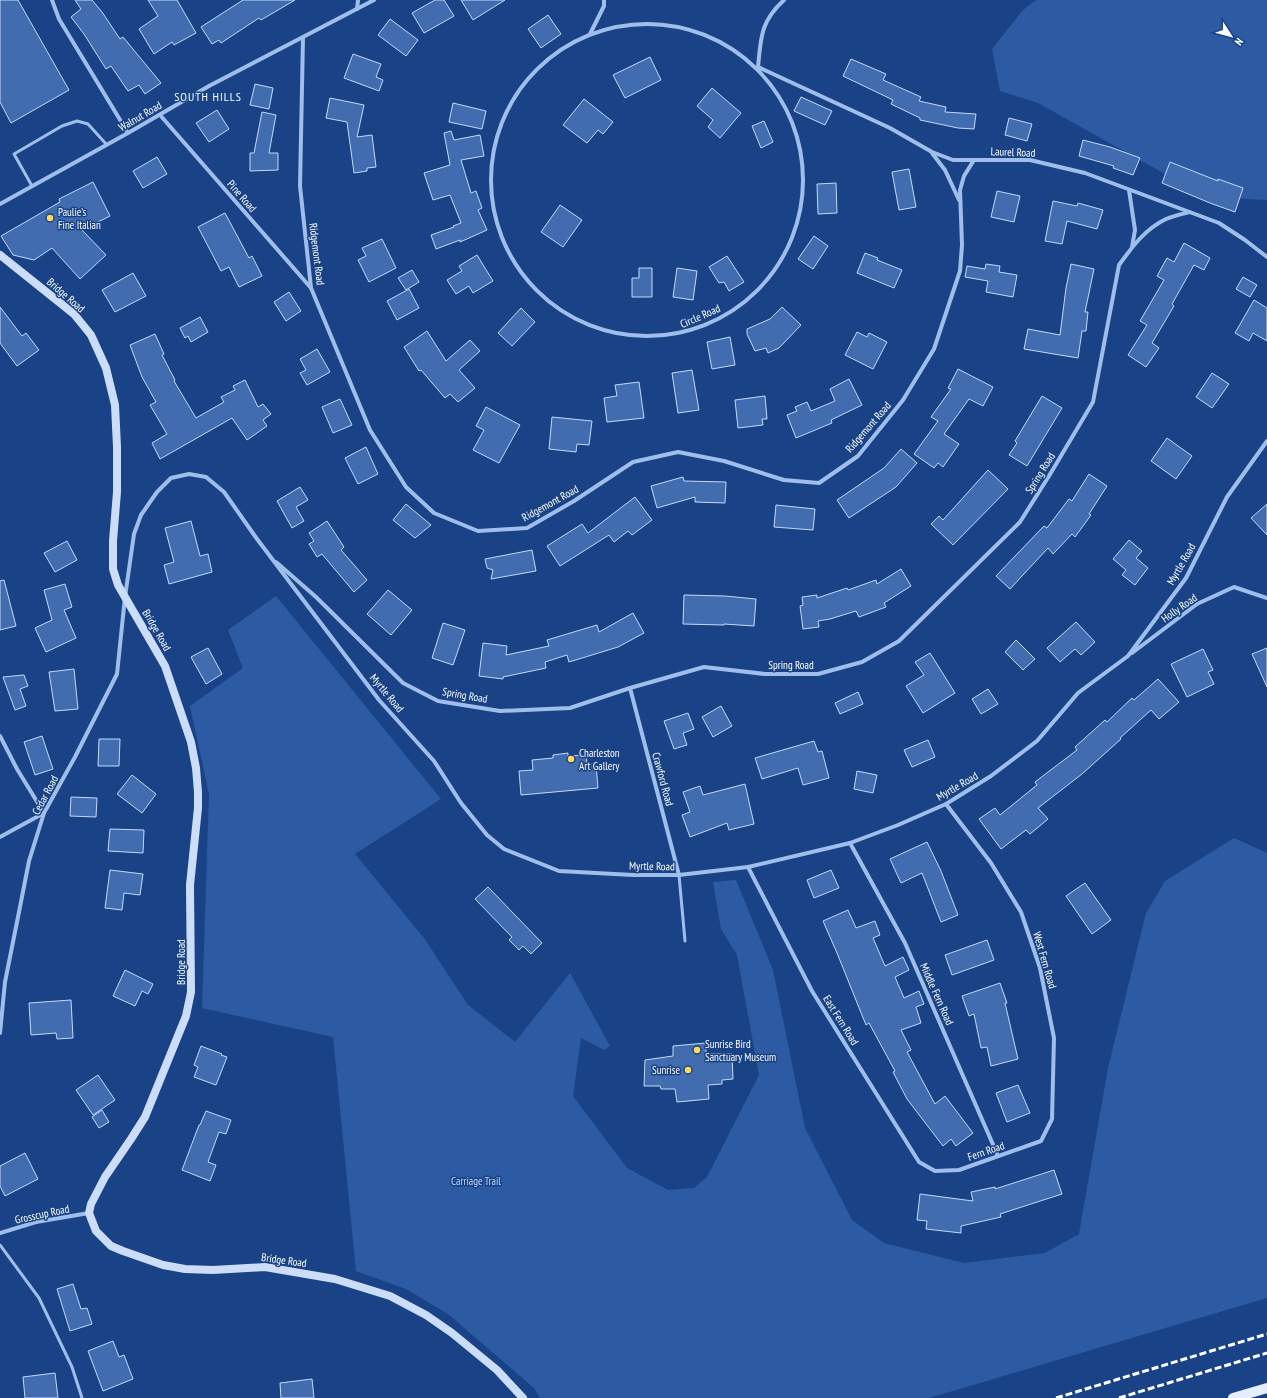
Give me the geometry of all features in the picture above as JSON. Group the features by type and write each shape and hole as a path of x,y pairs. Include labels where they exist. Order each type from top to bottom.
{"main road":[{"path":"1234,1398 1267,1388"}],"street":[{"path":"52,0 59,19 128,133"},
{"path":"357,9 358,0"},
{"name":"Walnut Road","path":"0,204 107,145 209,86 374,0"},
{"path":"590,34 604,6 604,0"},
{"path":"758,68 762,31 773,10 784,0"},
{"name":"Circle Road","path":"655,23 706,34 743,55 771,82 801,145 805,178 800,222 787,255 775,274 742,308 678,336 586,327 556,310 529,286 501,241 492,207 492,160 495,142 510,105 532,74 562,49 590,34 625,25 655,23"},
{"name":"Ridgemont Road","path":"303,38 300,186 311,288 370,430 406,487 434,513 478,531 527,528 574,501 633,462 678,452 724,461 784,480 819,483 858,456 903,400 934,349 960,271 962,244 960,203 961,183 974,160"},
{"name":"Laurel Road","path":"758,68 890,128 932,152 953,160 1030,160 1085,173 1219,223 1267,257"},
{"name":"Pine Road","path":"160,115 311,288"},
{"name":"Ridgemont Road","path":"932,152 945,170 960,203"},
{"name":"Spring Road","path":"1129,190 1135,230 1132,247"},
{"name":"Spring Road","path":"268,555 316,597 403,683 438,701 500,711 570,708 704,666 765,674 818,674 862,662 899,640 1020,522 1093,402 1119,265 1132,247 1145,233 1166,219 1190,212"},
{"name":"Bridge Road","path":"0,255 74,314 91,335 106,368 115,405 117,447 117,492 113,541 113,569 118,585 166,666 191,742 196,768 198,808 190,885 191,992 186,1016 145,1117 131,1140 104,1177 91,1204 88,1213 96,1231 111,1246 163,1265 185,1269 213,1270 264,1267 335,1279 390,1296 426,1315 452,1333 497,1370 523,1398"},
{"name":"Myrtle Road","path":"125,597 129,563 136,528 141,515 157,492 171,478 189,474 206,477 224,492 268,555 379,700 434,761 460,803 487,835 504,849 559,871 633,875 679,875 748,867 850,843 898,825 946,804 991,776 1037,741 1078,693 1128,656 1186,578 1227,496 1267,441"},
{"name":"Holly Road","path":"1128,656 1197,604 1234,587 1267,598"},
{"name":"Cedar Road","path":"0,1033 5,982 29,861 44,813 75,757 117,674 125,597"},
{"name":"Crawford Road","path":"630,688 679,875"},
{"path":"0,736 17,769 44,813 0,838"},
{"name":"West Fern Road","path":"946,804 991,863 1021,912 1040,968 1054,1038 1052,1118 1041,1142"},
{"name":"Middle Fern Road","path":"850,843 905,944 998,1156"},
{"name":"East Fern Road","path":"748,867 812,991 919,1162 935,1171"},
{"name":"Fern Road","path":"935,1171 959,1170 1041,1142"},
{"name":"Grosscup Road","path":"0,1233 36,1222 88,1213"}],"lane":[{"path":"32,186 14,154 62,126 77,121 88,124 107,145"},
{"path":"679,875 685,941"},
{"path":"0,1245 40,1298 72,1367 82,1398"}],"green space":[{"path":"1036,0 1267,0 1267,200 1206,197 1038,103 1000,91 992,49 1023,10"},
{"name":"Carriage Trail","path":"276,596 441,799 355,854 424,938 468,1005 515,1042 570,973 610,1046 604,1050 581,1038 573,1096 627,1168 668,1190 694,1188 707,1177 759,1075 737,955 721,929 713,882 736,880 773,970 805,1128 852,1220 884,1243 964,1263 1045,1253 1079,1234 1108,1068 1146,913 1165,881 1234,838 1267,853 1267,1298 929,1398 540,1398 534,1388 448,1314 406,1289 356,1271 333,1037 202,1008 209,794 190,706 243,668 228,630"}],"building":[{"path":"0,0 18,0 69,90 11,123 0,102"},
{"path":"75,0 92,0 120,39 123,37 161,83 145,94 139,85 128,91 111,66 106,69 84,34 71,17 81,9"},
{"path":"148,0 177,0 196,33 174,45 172,42 154,54 139,29 158,16"},
{"path":"243,0 295,0 261,20 259,18 221,43 219,40 212,44 201,27"},
{"path":"435,0 444,0 454,16 424,33 412,13"},
{"path":"461,0 505,0 473,20"},
{"path":"548,15 561,34 541,48 528,29"},
{"path":"390,19 418,40 406,56 378,35"},
{"path":"353,54 381,64 376,77 383,80 379,91 344,78"},
{"path":"650,57 661,80 625,98 613,75"},
{"path":"851,59 886,74 883,80 921,97 919,101 946,107 945,112 976,114 974,129 958,128 920,120 920,118 891,104 893,100 843,76"},
{"path":"255,84 273,88 269,109 250,105"},
{"path":"712,88 741,113 720,138 708,127 713,120 697,106"},
{"path":"801,97 832,111 825,125 794,111"},
{"path":"330,98 364,105 357,137 372,135 376,167 367,168 367,171 354,173 347,122 326,118"},
{"path":"584,99 613,122 603,134 598,130 587,143 563,125"},
{"path":"453,103 486,111 482,129 449,122"},
{"path":"217,110 229,129 209,142 196,123"},
{"path":"262,112 276,115 269,153 278,153 278,170 250,171 250,153 254,153"},
{"path":"1009,118 1032,124 1027,141 1005,135"},
{"path":"764,121 773,142 761,148 752,126"},
{"path":"451,131 454,140 480,135 484,156 461,160 471,193 476,191 482,208 478,210 487,230 460,242 460,240 436,249 431,235 461,223 450,195 433,200 424,173 450,165 444,133"},
{"path":"1083,140 1110,147 1140,158 1133,175 1113,168 1114,166 1079,156"},
{"path":"157,157 167,174 143,188 133,171"},
{"path":"1170,162 1218,181 1218,179 1243,188 1235,212 1162,183"},
{"path":"909,169 916,207 899,210 892,172"},
{"path":"93,182 110,216 82,230 106,255 80,279 52,248 34,260 13,255 1,236 60,202 59,199"},
{"path":"836,183 837,213 818,214 817,184"},
{"path":"997,191 1020,196 1014,222 991,217"},
{"path":"1053,201 1077,206 1078,203 1103,210 1097,229 1067,221 1062,244 1045,241"},
{"path":"560,205 582,220 563,247 541,232"},
{"path":"225,213 249,258 252,256 262,276 239,287 229,267 221,271 198,227"},
{"path":"814,236 828,246 813,269 798,259"},
{"path":"382,239 396,268 369,282 358,260 366,256 362,248"},
{"path":"1184,243 1210,258 1204,270 1194,265 1172,304 1174,306 1152,343 1159,348 1146,367 1128,355 1147,325 1140,321 1164,280 1157,276 1167,258 1174,262"},
{"path":"865,253 878,258 877,260 902,270 894,288 857,273"},
{"path":"477,255 493,281 473,293 469,286 456,294 447,280 462,271 459,266"},
{"path":"727,256 744,282 729,291 724,282 719,283 709,267"},
{"path":"986,264 1000,266 999,272 1017,275 1013,297 986,292 988,281 965,277 967,266 985,269"},
{"path":"1071,264 1094,269 1085,312 1088,312 1086,331 1082,331 1078,358 1024,349 1028,329 1060,335 1066,288"},
{"path":"639,268 652,268 652,297 632,297 632,278 639,278"},
{"path":"677,268 697,271 693,300 673,297"},
{"path":"412,270 419,282 406,290 398,278"},
{"path":"133,273 146,296 115,312 102,290"},
{"path":"1243,277 1257,285 1250,297 1236,289"},
{"path":"409,289 419,308 397,320 387,301"},
{"path":"289,292 301,311 286,321 274,302"},
{"path":"1254,300 1267,308 1267,341 1253,333 1249,341 1235,333"},
{"path":"0,307 22,336 26,333 39,350 17,366 0,343"},
{"path":"782,307 801,325 779,348 768,353 766,348 755,351 747,334 747,329 770,319"},
{"path":"521,308 535,322 512,346 498,333"},
{"path":"200,317 208,332 191,342 188,336 185,338 180,328"},
{"path":"427,331 446,361 470,340 480,351 459,370 475,388 458,402 450,394 445,398 421,370 419,371 404,347"},
{"path":"857,332 867,337 869,333 887,342 873,369 845,355"},
{"path":"155,334 164,354 162,355 175,380 174,381 196,418 224,402 221,397 235,390 233,386 245,380 258,407 263,404 271,414 263,420 267,426 247,440 232,418 160,459 152,443 167,434 150,405 156,402 142,377 130,345"},
{"path":"730,337 735,365 712,369 707,342"},
{"path":"317,349 330,372 307,385 300,373 306,370 300,359"},
{"path":"958,369 993,387 983,406 969,399 944,434 959,444 943,467 938,463 934,468 914,454 938,421 931,417 951,389 948,388"},
{"path":"692,370 699,410 678,413 672,373"},
{"path":"1212,373 1229,384 1212,408 1196,397"},
{"path":"849,379 862,405 831,420 832,423 796,438 787,415 797,411 795,407 807,402 811,411 835,401 830,389"},
{"path":"639,382 644,418 607,422 604,398 617,396 615,385"},
{"path":"765,396 767,419 762,419 763,425 738,428 735,400"},
{"path":"1042,396 1062,408 1027,466 1009,455 1017,443 1015,441"},
{"path":"340,399 352,425 333,433 322,407"},
{"path":"486,407 520,425 499,463 473,450 484,430 476,426"},
{"path":"552,417 592,421 589,445 577,444 576,452 549,449"},
{"path":"1167,438 1192,456 1176,479 1151,461"},
{"path":"366,447 378,474 358,484 345,458"},
{"path":"901,449 917,463 896,487 849,518 837,500 884,468"},
{"path":"988,470 1008,489 953,545 931,524 939,516 943,520"},
{"path":"1089,474 1107,486 1089,514 1091,515 1075,537 1072,534 1053,554 1048,548 1010,589 996,576 1044,526 1047,528 1069,499 1072,501"},
{"path":"683,477 684,481 726,482 725,503 695,502 695,497 657,508 651,486"},
{"path":"300,487 308,500 296,507 304,521 292,528 277,501"},
{"path":"635,497 652,520 632,535 628,531 614,542 609,535 560,566 547,546 582,524 588,533"},
{"path":"406,504 431,525 415,538 393,520"},
{"path":"1267,504 1267,535 1251,518"},
{"path":"776,505 815,509 813,530 774,527"},
{"path":"191,521 200,556 208,554 212,572 169,584 164,565 174,562 165,528"},
{"path":"327,521 344,547 341,550 367,580 354,592 322,554 317,557 309,544 314,541 309,533"},
{"path":"1129,540 1142,551 1136,558 1148,568 1135,585 1122,575 1126,570 1113,559"},
{"path":"67,541 77,560 55,572 44,553"},
{"path":"532,550 536,571 491,579 493,570 487,568 485,559"},
{"path":"901,569 911,586 884,603 886,607 859,617 856,611 818,621 819,627 803,629 800,606 803,605 802,597 817,595 817,598 847,588 848,590 876,580 877,584"},
{"path":"4,580 16,626 0,630 0,581"},
{"path":"65,584 72,607 64,610 76,638 46,652 35,628 52,620 44,590"},
{"path":"388,590 412,610 391,635 367,614"},
{"path":"684,595 725,596 756,599 754,626 683,624"},
{"path":"633,613 644,633 618,647 569,662 567,655 545,662 546,668 503,677 503,679 479,676 483,643 507,646 506,655 549,646 547,640 597,625 599,632"},
{"path":"1076,622 1095,642 1081,655 1075,649 1060,662 1047,648"},
{"path":"443,623 465,630 453,665 432,658"},
{"path":"1016,640 1035,659 1023,670 1005,652"},
{"path":"208,648 222,674 206,684 191,657"},
{"path":"1267,648 1267,687 1252,654"},
{"path":"1203,649 1213,670 1208,672 1214,684 1187,697 1171,664"},
{"path":"930,653 955,693 923,713 906,686 924,675 915,662"},
{"path":"74,669 78,709 55,711 49,672"},
{"path":"24,675 28,686 20,689 26,706 15,710 3,677"},
{"path":"1158,679 1179,702 1159,719 1151,710 1082,774 1038,808 1048,819 1030,834 1026,830 1001,849 979,819 995,808 1000,815 1037,785 1035,782 1077,750 1075,747 1105,720 1107,722 1132,698 1134,700"},
{"path":"988,689 998,704 981,714 972,699"},
{"path":"858,692 863,704 840,714 835,703"},
{"path":"721,706 732,726 713,737 702,717"},
{"path":"688,713 694,729 683,733 687,745 674,749 664,721"},
{"path":"42,736 53,769 35,775 24,742"},
{"path":"99,739 120,739 119,766 98,766"},
{"path":"928,740 935,757 912,767 904,750"},
{"path":"814,741 818,752 822,751 829,778 803,785 798,768 762,779 755,758"},
{"path":"568,753 568,756 586,755 587,764 596,764 598,788 521,795 519,771 533,770 532,760 553,758 553,755"},
{"path":"857,771 877,775 873,793 854,789"},
{"path":"132,775 156,794 142,813 117,794"},
{"path":"745,784 754,824 729,830 727,823 690,837 682,815 690,812 683,792 700,786 703,795"},
{"path":"71,797 97,798 96,817 70,816"},
{"path":"110,829 144,830 143,853 108,851"},
{"path":"927,842 941,871 958,915 941,922 922,873 901,883 890,859"},
{"path":"110,870 143,874 140,895 124,893 122,910 105,908"},
{"path":"831,870 839,888 814,898 807,880"},
{"path":"1085,883 1111,920 1092,934 1066,896"},
{"path":"488,887 542,943 531,954 523,946 519,950 509,940 512,937 475,899"},
{"path":"848,910 856,928 875,921 880,935 873,938 885,966 903,957 909,970 895,977 904,998 919,991 924,1004 916,1007 921,1023 901,1030 911,1050 907,1052 935,1104 945,1096 973,1133 956,1146 951,1139 943,1146 907,1099 893,1072 895,1071 869,1023 866,1025 823,921"},
{"path":"987,940 994,960 952,975 945,955"},
{"path":"125,970 153,984 148,994 142,991 135,1006 113,996"},
{"path":"1000,983 1007,1003 1005,1003 1018,1059 991,1066 987,1047 981,1048 974,1014 969,1016 962,996"},
{"path":"71,1000 73,1038 57,1039 56,1033 31,1035 29,1003"},
{"name":"Sunrise","path":"706,1043 706,1054 732,1054 733,1079 722,1080 722,1084 708,1085 709,1099 677,1102 675,1089 661,1089 660,1086 644,1086 645,1060 673,1056 673,1046"},
{"path":"201,1046 227,1057 216,1085 194,1077 198,1067 194,1065"},
{"path":"98,1075 115,1100 93,1115 76,1090"},
{"path":"1018,1085 1030,1113 1007,1122 996,1093"},
{"path":"102,1110 109,1122 99,1128 92,1117"},
{"path":"206,1111 231,1120 226,1134 219,1132 208,1162 216,1165 210,1181 182,1170 199,1125"},
{"path":"25,1153 38,1179 5,1196 0,1186 0,1166"},
{"path":"1054,1170 1062,1194 1000,1214 1001,1217 961,1226 961,1233 926,1229 927,1221 917,1220 920,1194 973,1201 971,1192 995,1187 995,1189"},
{"path":"73,1284 81,1309 87,1308 92,1324 70,1331 57,1289"},
{"path":"113,1341 119,1357 124,1355 133,1379 103,1391 88,1351"},
{"path":"55,1373 58,1398 25,1398 23,1377"},
{"path":"312,1379 314,1398 281,1398 280,1383"}],"railway":[{"path":"1056,1398 1267,1334"},
{"path":"1119,1398 1267,1353"}],"place":[{"name":"Paulie’s Fine Italian","path":"50,218"},
{"name":"Charleston Art Gallery","path":"571,759"},
{"name":"Sunrise Bird Sanctuary Museum","path":"697,1050"},
{"name":"Sunrise","path":"688,1070"}],"district":[{"name":"SOUTH HILLS","path":"208,97"}]}
